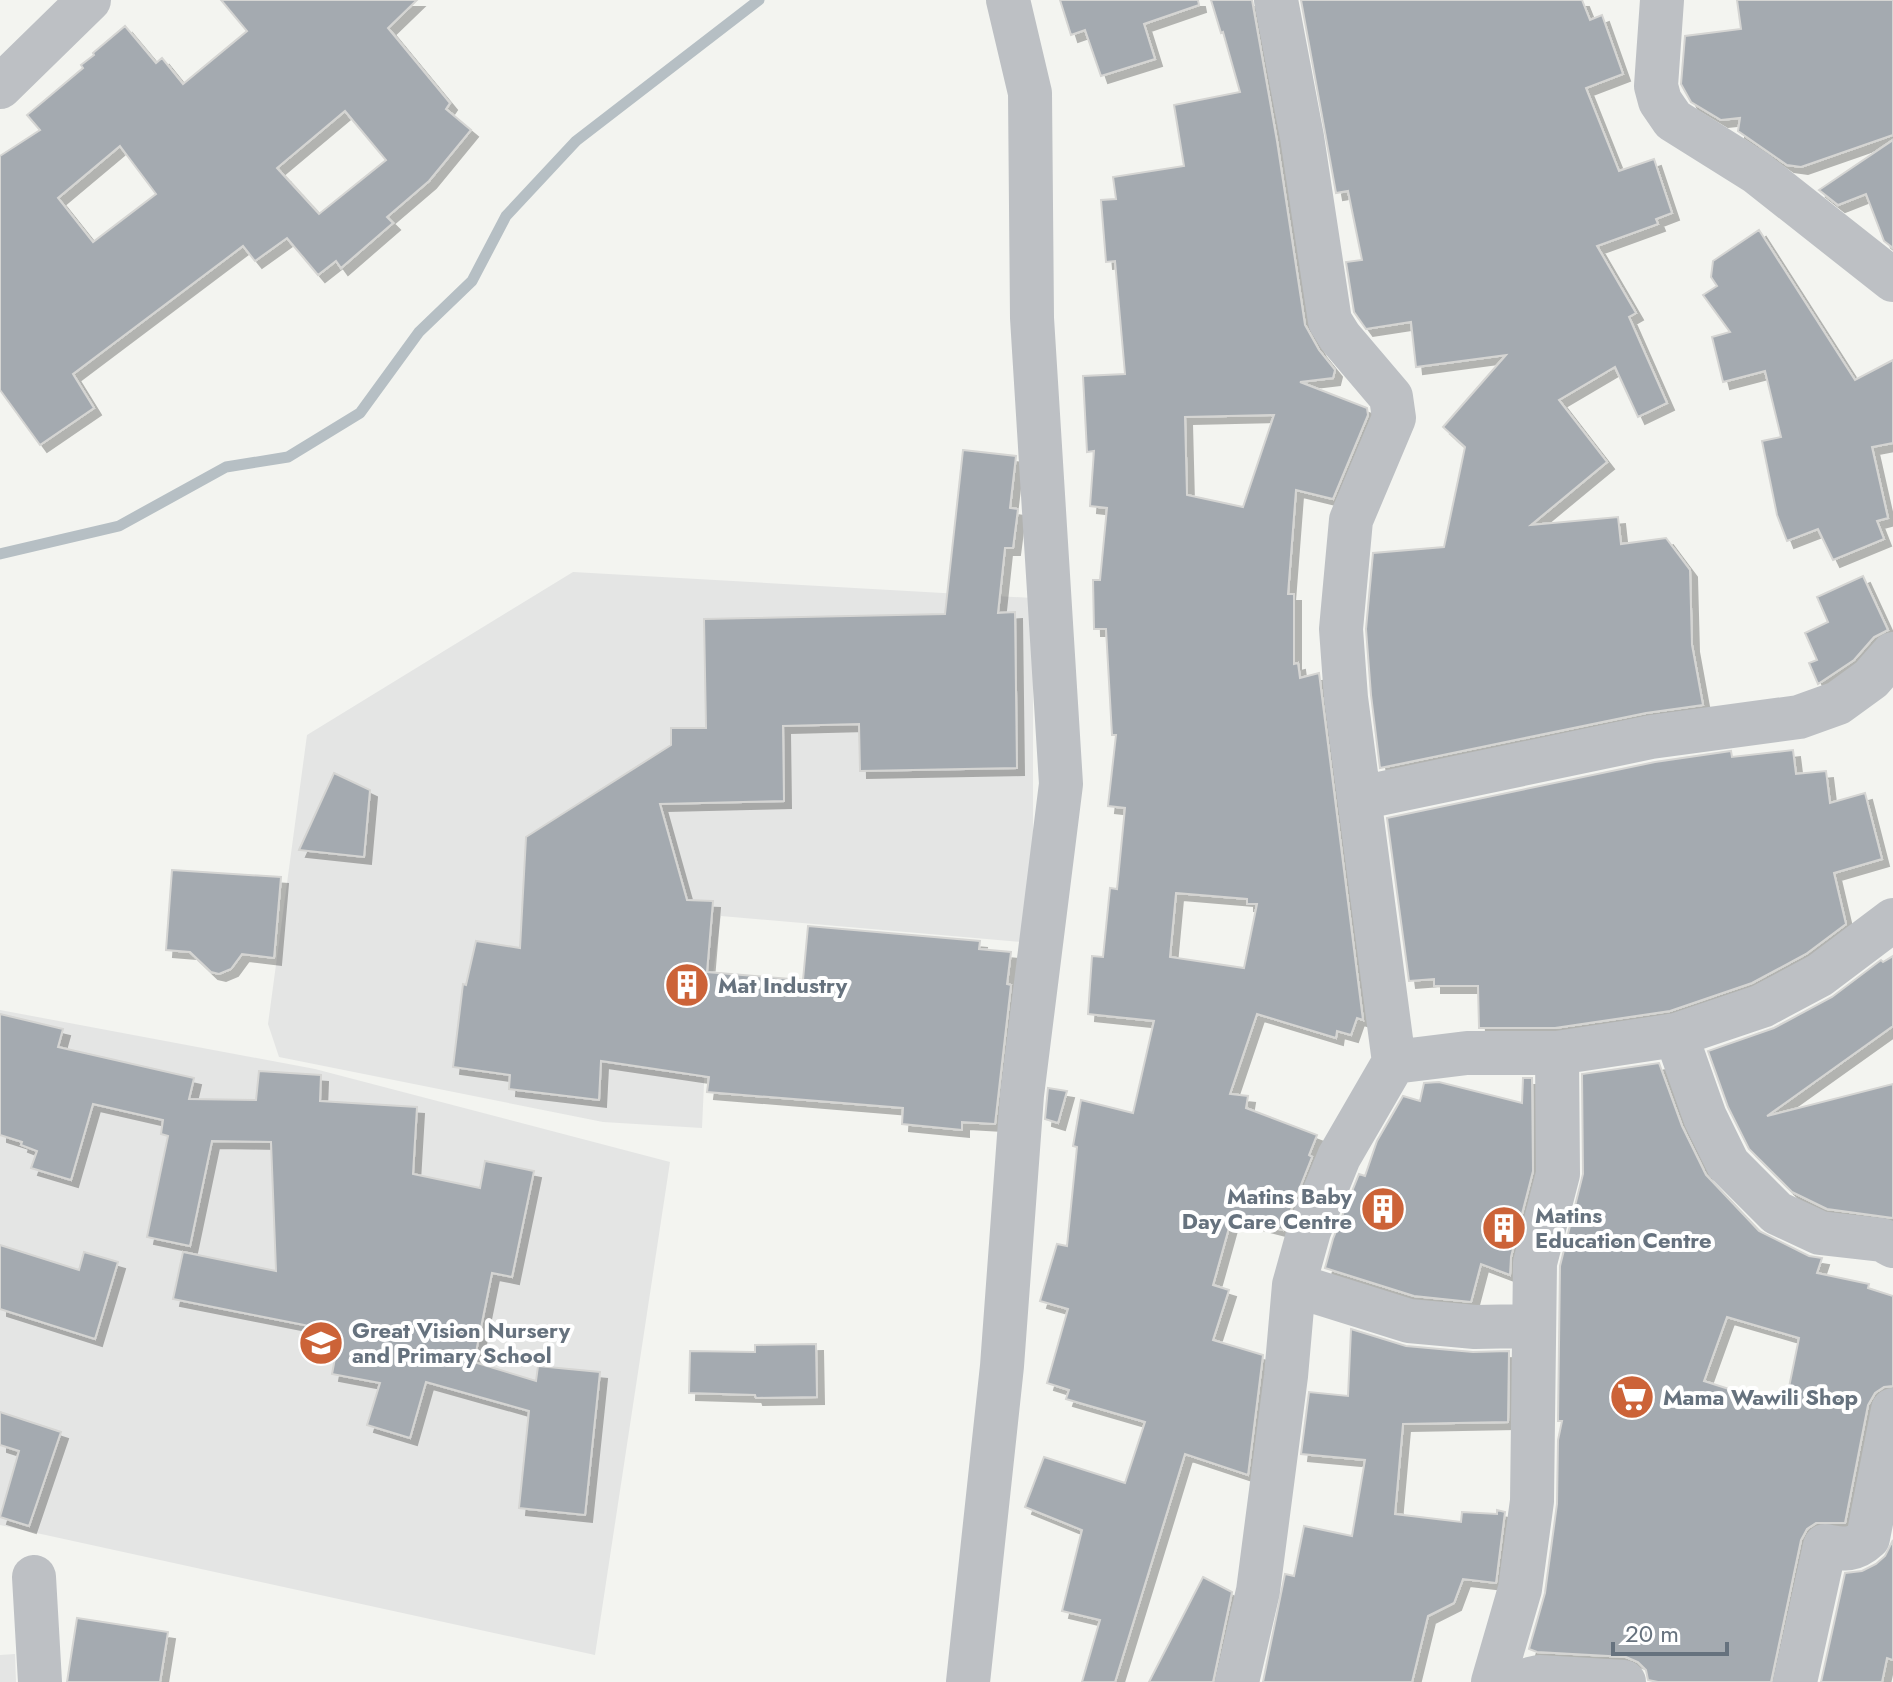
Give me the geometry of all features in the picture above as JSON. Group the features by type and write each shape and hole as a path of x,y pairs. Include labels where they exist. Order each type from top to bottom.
{"street":[{"path":"0,87 89,0"},
{"path":"968,1682 1002,1366 1022,1095 1061,784 1032,318 1030,93 1008,0"},
{"path":"1237,1682 1258,1591 1286,1376 1294,1285 1309,1231 1339,1157 1394,1062 1346,698 1341,629 1351,520 1394,418 1391,397 1330,321 1302,137 1276,0"},
{"path":"1662,0 1656,86 1660,101 1673,120 1756,172 1893,280"},
{"path":"1360,798 1651,737 1799,717 1838,703 1871,679 1893,654"},
{"path":"1394,1062 1467,1053 1557,1053 1676,1035 1762,1006 1796,988 1820,975 1893,920"},
{"path":"1676,1035 1705,1117 1728,1164 1777,1213 1820,1233 1882,1240 1893,1246"},
{"path":"1493,1682 1520,1589 1532,1501 1535,1263 1558,1174 1557,1053"},
{"path":"1294,1285 1409,1321 1475,1327 1533,1326"},
{"path":"1795,1682 1825,1546 1847,1550 1860,1546 1868,1538 1893,1410"},
{"path":"34,1577 40,1682"},
{"path":"1517,1682 1539,1677 1624,1682"}],"shaded area":[{"path":"573,572 1033,598 1033,943 721,916 707,1017 702,1128 603,1122 279,1057 268,1024 307,735"},
{"name":"Great Vision Nursery and Primary School","path":"0,1010 315,1069 670,1162 595,1655 0,1525"},
{"path":"15,1654 16,1682 0,1682 0,1655"}],"building":[{"path":"221,0 417,0 388,28 450,103 446,109 471,130 429,181 387,217 393,223 341,268 336,261 318,275 287,238 255,261 243,246 73,374 94,408 40,445 0,390 0,156 40,130 27,115 83,68 81,65 93,53 125,26 156,63 162,58 183,84 247,31","holes":["345,111 386,160 319,214 277,168","120,146 156,194 93,242 58,198"]},
{"path":"1060,0 1198,0 1199,5 1144,24 1155,59 1101,76 1085,30 1071,35"},
{"path":"1211,0 1252,0 1305,325 1335,370 1333,378 1300,382 1367,408 1368,415 1333,499 1296,490 1288,594 1294,594 1294,664 1298,663 1300,678 1319,673 1363,1020 1357,1018 1351,1035 1337,1031 1336,1038 1257,1014 1230,1094 1248,1096 1246,1108 1317,1135 1309,1155 1312,1157 1283,1230 1232,1217 1213,1285 1229,1290 1213,1340 1263,1355 1248,1475 1185,1454 1115,1682 1082,1682 1100,1620 1062,1611 1082,1530 1025,1507 1044,1457 1125,1483 1145,1422 1066,1399 1069,1390 1047,1383 1068,1309 1040,1301 1057,1244 1067,1246 1077,1147 1073,1146 1081,1100 1133,1113 1154,1021 1088,1014 1092,956 1103,957 1110,888 1117,889 1125,808 1108,806 1116,735 1112,735 1106,629 1094,629 1093,580 1100,580 1107,508 1090,506 1094,451 1087,452 1083,376 1125,374 1115,261 1106,262 1101,200 1116,199 1113,177 1184,166 1174,105 1240,92","holes":["1274,415 1243,507 1187,495 1185,417","1176,893 1247,899 1247,904 1257,904 1244,968 1170,957"]},
{"path":"1301,0 1582,0 1590,20 1602,15 1623,74 1586,88 1619,171 1654,159 1672,213 1656,219 1658,224 1597,246 1636,313 1629,317 1667,403 1638,417 1615,367 1559,400 1607,462 1531,525 1618,517 1621,544 1666,538 1690,570 1692,645 1703,705 1646,713 1380,768 1366,629 1373,553 1444,547 1465,447 1443,427 1506,355 1416,367 1411,322 1366,329 1354,312 1346,262 1362,260 1348,191 1336,193"},
{"path":"1737,0 1893,0 1893,135 1801,167 1787,165 1738,131 1740,118 1721,120 1691,102 1681,84 1685,36 1741,29"},
{"path":"1893,140 1893,248 1884,241 1866,194 1838,205 1819,190"},
{"path":"1759,230 1855,380 1893,360 1893,443 1872,447 1888,518 1877,521 1884,539 1833,560 1818,529 1787,541 1777,515 1762,441 1781,437 1765,371 1723,382 1712,337 1730,332 1703,295 1717,286 1711,277 1713,261"},
{"path":"963,450 1016,456 1010,508 1018,509 1013,548 1005,548 998,613 1015,612 1017,768 860,771 859,724 783,726 784,801 660,804 687,900 713,901 707,972 803,980 808,926 980,941 979,949 1011,952 1007,984 1011,985 995,1124 962,1122 962,1130 902,1124 903,1108 707,1092 709,1077 601,1061 599,1100 509,1089 510,1075 453,1067 463,984 466,985 476,941 520,948 526,837 671,745 671,728 706,728 704,619 945,614"},
{"path":"1863,576 1888,630 1874,637 1854,660 1818,684 1809,663 1817,660 1805,633 1828,622 1817,597"},
{"path":"1793,750 1796,774 1826,771 1830,803 1865,793 1882,859 1834,873 1846,924 1806,954 1752,983 1670,1011 1555,1028 1479,1028 1478,986 1434,986 1434,979 1409,981 1387,818 1655,762 1731,751 1732,757"},
{"path":"334,773 370,790 364,857 299,850"},
{"path":"172,870 281,877 274,958 242,954 231,969 219,974 211,972 190,952 166,950"},
{"path":"1893,956 1893,1026 1767,1116 1893,1084 1893,1218 1827,1209 1792,1192 1749,1149 1728,1107 1708,1051 1774,1028 1832,997 1881,960 1883,962"},
{"path":"0,1014 63,1029 58,1047 194,1078 189,1099 256,1100 259,1071 321,1075 320,1101 417,1107 413,1174 480,1188 485,1161 534,1171 512,1277 492,1273 474,1362 536,1381 538,1366 600,1372 585,1515 519,1508 529,1411 426,1382 410,1438 367,1425 380,1383 332,1374 340,1332 173,1299 183,1252 276,1271 271,1142 212,1141 190,1246 147,1237 168,1136 161,1134 163,1120 93,1104 71,1180 31,1168 37,1151 0,1135"},
{"path":"1659,1063 1682,1126 1706,1175 1759,1231 1809,1256 1822,1258 1817,1273 1869,1284 1868,1288 1893,1296 1893,1386 1875,1393 1868,1405 1845,1523 1816,1523 1807,1529 1801,1540 1771,1682 1658,1682 1648,1680 1646,1670 1626,1657 1529,1649 1545,1593 1557,1504 1558,1440 1562,1421 1558,1421 1560,1266 1583,1174 1582,1074","holes":["1727,1317 1799,1338 1785,1407 1704,1381"]},
{"path":"1523,1078 1532,1078 1533,1171 1511,1257 1510,1275 1481,1264 1471,1302 1414,1296 1325,1268 1359,1174 1365,1176 1377,1141 1403,1096 1420,1101 1424,1083 1439,1082 1522,1103"},
{"path":"1048,1088 1067,1091 1058,1123 1045,1119"},
{"path":"0,1245 79,1270 84,1252 118,1262 95,1339 0,1309"},
{"path":"1351,1329 1406,1346 1473,1352 1509,1351 1508,1422 1403,1424 1395,1514 1461,1522 1462,1512 1505,1512 1496,1583 1463,1579 1454,1603 1428,1616 1412,1682 1263,1682 1285,1574 1294,1576 1304,1526 1352,1536 1365,1460 1301,1454 1309,1392 1348,1396"},
{"path":"816,1344 817,1397 756,1398 755,1395 689,1393 690,1351 755,1352 755,1345"},
{"path":"0,1412 61,1432 29,1526 0,1517 19,1451 0,1445"},
{"path":"1893,1540 1893,1660 1887,1658 1882,1682 1821,1682 1845,1573 1862,1571 1876,1564 1885,1556"},
{"path":"1203,1577 1232,1592 1213,1682 1149,1682"},
{"path":"77,1618 168,1632 160,1682 67,1682"}],"waterway":[{"path":"0,554 119,526 226,467 288,457 360,413 419,332 472,281 506,216 576,141 759,0"}],"place":[{"name":"Mat Industry","path":"687,985"},
{"name":"Matins Baby Day Care Centre","path":"1383,1209"},
{"name":"Matins Education Centre","path":"1504,1228"},
{"name":"Great Vision Nursery and Primary School","path":"321,1343"},
{"name":"Mama Wawili Shop","path":"1632,1397"}]}
